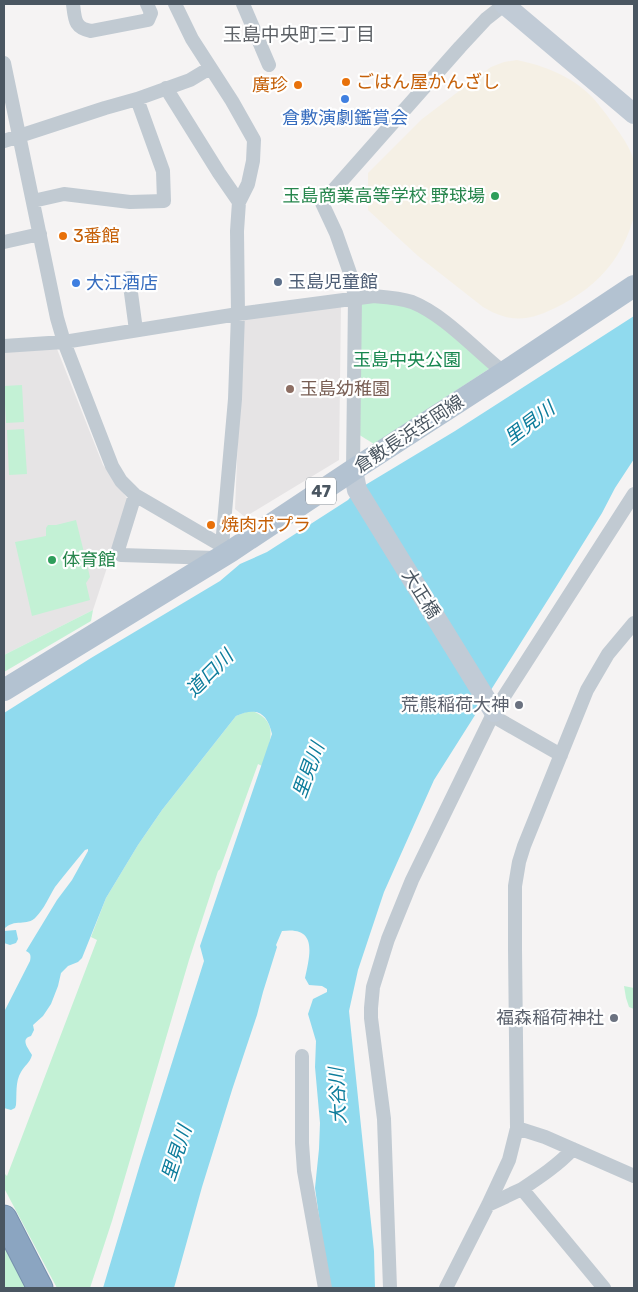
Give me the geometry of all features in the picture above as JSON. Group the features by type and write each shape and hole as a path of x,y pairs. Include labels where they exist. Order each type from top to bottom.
{"highway":[{"path":"4,1218 40,1288"}],"main road":[{"name":"倉敷長浜笠岡線","path":"4,690 224,552 355,480 503,373 634,286"}],"street":[{"path":"73,4 75,22 84,30 91,31 148,20 150,13 147,4"},
{"path":"175,4 192,39 232,101 254,140 253,161 248,184 239,202 236,262 238,314 235,399 224,552"},
{"path":"242,4 269,65"},
{"path":"355,480 355,298 350,273 336,233 322,203 460,47 486,19 505,4 634,114"},
{"path":"4,63 57,318 64,342 112,466 121,481 135,495 224,552"},
{"path":"4,141 138,99 190,80 210,68"},
{"path":"166,88 219,174 239,202"},
{"path":"33,201 64,194 130,202 164,201 163,171 138,99"},
{"path":"4,242 40,234"},
{"path":"129,278 136,330"},
{"path":"4,346 64,342 238,314 374,296 410,302 426,309 439,317 503,373"},
{"name":"大正橋","path":"355,480 490,705"},
{"path":"390,1288 384,1118 371,1018 373,987 388,939 412,880 475,753 490,705 634,494"},
{"path":"135,495 118,550 121,555 224,552"},
{"path":"448,1287 509,1160 517,1128 515,886 519,862 587,690 608,654 634,623"},
{"path":"490,705 498,719 561,755"},
{"path":"302,1056 302,1143 304,1170 326,1288"},
{"path":"517,1128 545,1137 634,1176"},
{"path":"488,1205 522,1189 555,1166 573,1149"},
{"path":"522,1189 604,1288"}],"shaded area":[{"name":"玉島幼稚園","path":"341,304 339,460 245,517 235,509 243,318"},
{"path":"57,349 103,465 129,501 93,610 4,655 4,352"}],"green space":[{"name":"玉島中央公園","path":"355,297 411,301 495,365 374,444 353,431"},
{"path":"22,385 24,422 6,423 4,386"},
{"path":"24,429 27,474 9,475 7,430"},
{"name":"体育館","path":"76,520 90,577 86,583 90,600 32,616 15,542 46,536 48,525"},
{"path":"93,610 91,621 4,672 4,655"},
{"path":"253,711 267,721 271,734 270,742 262,766 258,764 218,871 189,960 112,1221 90,1288 57,1288 4,1188 4,1173 7,1176 97,940 91,937 106,898 162,810 236,716"},
{"path":"624,986 634,988 634,1009 629,1007"},
{"path":"4,1243 27,1288 4,1288"}],"sand":[{"name":"玉島商業高等学校 野球場","path":"517,60 538,65 566,77 593,98 630,150 634,163 635,183 633,220 622,247 606,270 574,298 541,314 522,318 504,316 483,307 418,256 368,210 368,173 422,119 491,67"}],"water":[{"path":"634,316 634,459 434,780 384,892 358,970 349,1011 374,1251 375,1288 329,1288 315,1188 320,1123 315,1067 316,1041 308,1014 313,999 327,992 327,989 322,986 309,985 305,978 309,960 309,944 306,937 294,931 282,931 276,945 257,1015 202,1187 174,1288 103,1288 204,961 200,946 272,734 267,721 260,713 249,712 236,716 162,810 106,898 82,958 68,966 61,973 51,1004 43,1016 33,1025 34,1030 31,1036 25,1041 32,1055 19,1076 16,1105 11,1110 4,1108 4,1012 30,961 30,955 26,951 57,900 72,880 88,849 85,850 55,887 36,917 29,922 12,924 4,929 4,713 91,658 220,581 240,564 267,552 348,500 357,490 455,431"},
{"path":"16,930 18,939 16,943 10,945 4,943 4,931"}],"place":[{"name":"ごはん屋かんざし","path":"346,82"},
{"name":"廣珍","path":"298,85"},
{"name":"倉敷演劇鑑賞会","path":"345,99"},
{"name":"玉島商業高等学校 野球場","path":"495,196"},
{"name":"3番館","path":"63,236"},
{"name":"玉島児童館","path":"278,282"},
{"name":"大江酒店","path":"76,283"},
{"name":"玉島幼稚園","path":"290,389"},
{"name":"焼肉ポプラ","path":"211,525"},
{"name":"体育館","path":"52,560"},
{"name":"荒熊稲荷大神","path":"519,705"},
{"name":"福森稲荷神社","path":"614,1018"}],"district":[{"name":"玉島中央町三丁目","path":"299,34"}],"water label":[{"name":"里見川","path":"529,423"},
{"name":"道口川","path":"209,673"},
{"name":"里見川","path":"308,770"},
{"name":"大谷川","path":"337,1096"},
{"name":"里見川","path":"176,1153"}]}
